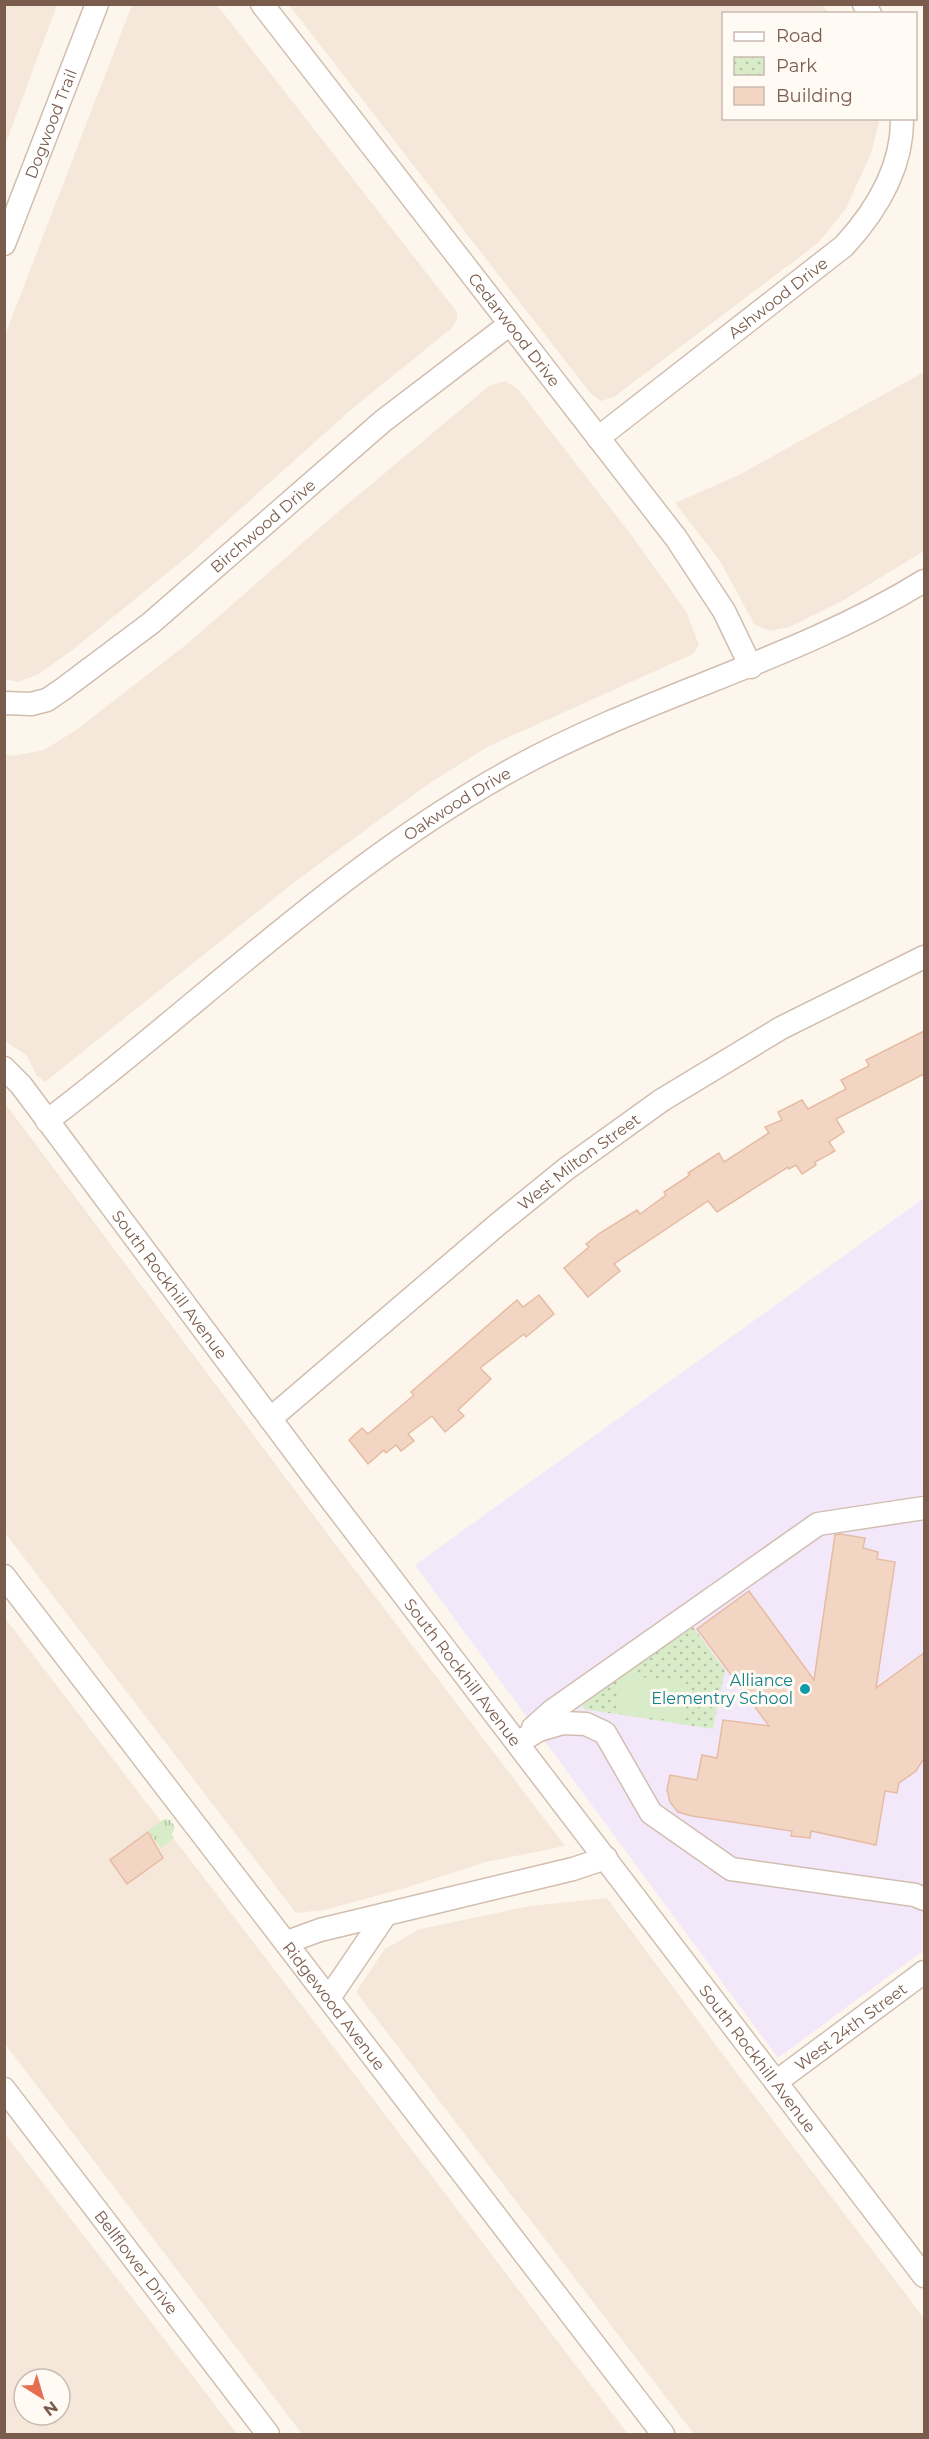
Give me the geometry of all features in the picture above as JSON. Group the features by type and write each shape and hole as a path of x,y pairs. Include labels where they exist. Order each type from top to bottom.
{"street":[{"name":"Dogwood Trail","path":"4,244 97,4"},
{"name":"Cedarwood Drive","path":"262,4 701,573 724,610 751,667"},
{"name":"Ashwood Drive","path":"598,438 844,246 865,224 881,198 897,156 902,120"},
{"name":"Birchwood Drive","path":"4,703 39,702 72,683 151,623 383,421 510,324"},
{"name":"Oakwood Drive","path":"47,1121 369,862 466,796 557,747 842,627 924,581"},
{"name":"West Milton Street","path":"270,1419 524,1203 566,1169 662,1100 782,1029 924,957"},
{"name":"South Rockhill Avenue","path":"4,1068 47,1121 270,1419 924,2276"},
{"path":"517,1743 552,1711 818,1524 924,1508"},
{"name":"Ridgewood Avenue","path":"4,1576 663,2434"},
{"path":"517,1743 538,1730 563,1723 586,1724 605,1733 651,1813 731,1869 915,1895 924,1899"},
{"path":"287,1942 320,1930 573,1869 606,1858"},
{"path":"329,1998 386,1914"},
{"name":"West 24th Street","path":"776,2082 924,1972"},
{"name":"Bellflower Drive","path":"4,2089 268,2434"}],"shaded area":[{"path":"4,5 57,5 5,145"},
{"path":"132,5 217,5 457,312 457,319 452,328 354,407 187,557 71,651 39,674 18,682 4,679 5,335"},
{"path":"289,5 822,5 828,12 722,12 722,120 878,120 871,154 845,210 818,243 614,397 601,401 591,394"},
{"path":"924,372 924,551 842,601 789,627 770,631 754,624 720,561 675,503 739,475"},
{"path":"505,381 518,389 629,532 686,611 699,645 693,654 487,747 424,787 296,881 45,1082 36,1075 27,1056 5,1041 5,754 12,756 44,750 76,730 187,644 331,518 489,386"},
{"path":"4,1102 565,1846 486,1862 405,1888 324,1910 296,1913 5,1533"},
{"path":"924,1198 924,1950 778,2058 415,1565"},
{"path":"5,1618 628,2434 302,2434 5,2044"},
{"path":"607,1898 733,2068 924,2318 924,2434 694,2434 356,1992 385,1949 420,1929 530,1906"},
{"path":"4,2133 189,2371 237,2434 5,2434"}],"green space":[{"path":"690,1623 725,1670 713,1729 583,1709 584,1700"},
{"path":"622,1674 688,1684 681,1721 615,1713"},
{"path":"164,1819 170,1820 175,1827 172,1835 174,1838 161,1848 148,1831"}],"building":[{"path":"924,1031 924,1074 836,1119 844,1132 829,1142 835,1151 815,1162 816,1165 802,1174 796,1165 789,1169 788,1167 717,1212 708,1201 614,1264 620,1271 588,1297 564,1268 589,1247 586,1244 600,1233 637,1210 640,1214 666,1195 664,1192 690,1175 688,1173 719,1153 724,1162 769,1133 765,1127 782,1120 778,1112 802,1100 808,1109 846,1089 841,1080 869,1066 866,1060"},
{"path":"539,1295 554,1314 526,1337 524,1334 480,1368 491,1379 458,1410 464,1416 445,1432 432,1416 408,1434 414,1441 401,1451 396,1445 386,1453 384,1450 368,1464 349,1440 362,1428 368,1434 414,1395 411,1392 517,1300 523,1307"},
{"name":"Alliance Elementry School","path":"835,1535 865,1538 863,1548 878,1552 877,1559 895,1562 876,1688 924,1653 924,1758 916,1771 899,1783 897,1793 885,1791 876,1845 811,1831 810,1838 791,1836 792,1831 678,1812 670,1802 667,1790 670,1775 697,1780 702,1755 717,1758 723,1720 769,1726 697,1629 749,1591 814,1680"},
{"path":"148,1832 163,1858 127,1884 110,1860"}],"place":[{"name":"Alliance Elementry School","path":"805,1689"}]}
